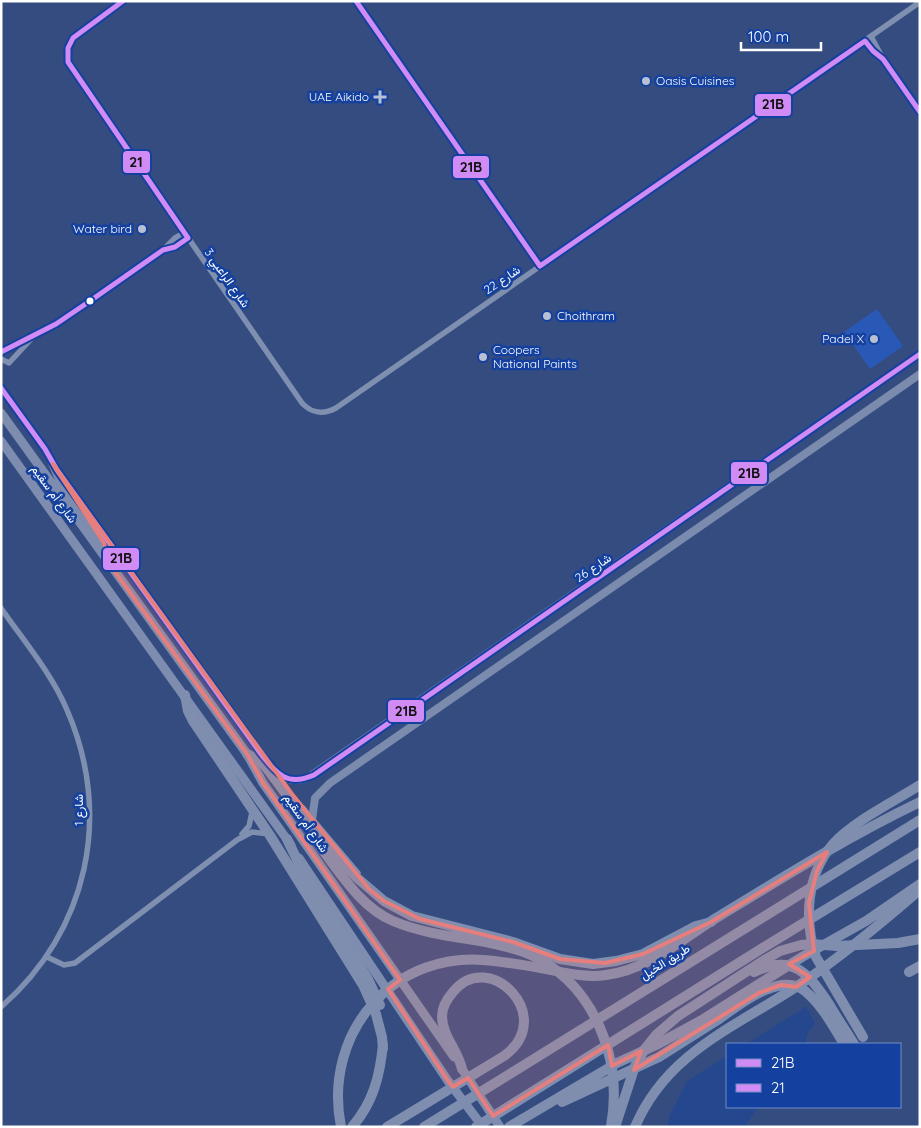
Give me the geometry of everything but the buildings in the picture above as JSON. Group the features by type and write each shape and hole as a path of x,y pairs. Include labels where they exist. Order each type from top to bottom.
{"highway":[{"path":"184,695 193,721 269,834 367,991 379,1021 383,1050"},
{"path":"249,756 257,759 265,766 320,837 369,889 395,909 412,916 497,938 560,959 583,963 606,963 629,958 654,949 696,926 710,922"},
{"path":"249,756 263,770 343,876 372,908 386,917 403,924 441,934 516,949 536,958 560,974 587,1003 598,1021 605,1038 612,1062 614,1090 611,1127"},
{"path":"863,1037 821,968 813,947 808,919 812,886 824,857 833,844 844,834 920,785"},
{"path":"341,1127 338,1095 343,1060 356,1026 373,1003 411,973 434,964 468,959 494,960 575,975 590,976 619,973 648,963 710,922 839,846 920,802"},
{"name":"طريق الخيل","path":"424,1127 920,820"},
{"path":"287,839 302,870 364,971 376,994 384,1019 383,1050 379,1078 363,1113 352,1127"},
{"path":"476,1127 920,852"},
{"path":"509,1127 617,1063 662,1042 702,1020 802,957 866,921 920,884"},
{"path":"635,1127 658,1088 682,1061 718,1034 802,983 870,933 920,890"},
{"path":"616,1127 635,1066 648,1045 672,1020 768,957 795,946 812,944 837,946 889,944 920,939"},
{"path":"718,990 767,967 784,965 800,970 814,982 853,1043"},
{"path":"909,972 920,966"},
{"path":"387,1127 504,1056 514,1047 522,1031 524,1020 522,1008 512,990 498,982 482,978 468,981 455,989 444,1005 443,1028 458,1056 462,1069"},
{"path":"520,1120 633,1070 672,1049 762,991 778,986 792,986 807,992 824,1012 843,1043"}],"main road":[{"name":"شارع 26","path":"275,771 288,780 309,778 920,354"},
{"path":"312,820 314,801 322,789 920,374"},
{"name":"شارع أم سقيم","path":"1,412 249,756 257,773 277,803 462,1069 500,1127"},
{"name":"شارع أم سقيم","path":"1,440 287,839 448,1081 483,1127"},
{"path":"1,445 12,457"},
{"path":"53,464 59,478 102,539 110,565"},
{"path":"593,602 588,594 588,589 599,578"},
{"path":"422,719 418,717 416,712 423,699"}],"street":[{"name":"شارع الراعبي 3","path":"123,1 75,35 68,48 67,58 71,68 302,403 316,412"},
{"name":"شارع 22","path":"316,412 328,412 336,408 920,2"},
{"path":"872,36 883,59 920,112"},
{"path":"865,41 883,59"},
{"path":"1,352 56,324 163,250 175,247 186,235"},
{"path":"1,359 9,362 34,335"},
{"path":"1,387 53,464 191,658 312,820 356,869 369,889"},
{"name":"شارع 1","path":"1,608 52,682 66,708 82,755 89,789 90,828 88,850 82,878 67,922 47,957 26,983 1,1007"},
{"path":"47,957 64,965 75,963 236,840 249,826 253,810"},
{"path":"236,840 252,832 269,834"}],"highlighted area":[{"path":"53,464 292,794 369,889 384,901 420,919 513,942 560,959 605,963 643,954 711,922 827,852 817,871 809,903 814,951 789,964 810,977 796,987 781,985 759,993 634,1070 641,1051 612,1066 608,1045 493,1116 468,1078 453,1087 448,1081 388,989 400,980 263,783 247,754 110,565 104,543"}],"shaded area":[{"name":"Padel X","path":"877,309 903,346 870,369 844,332"},
{"path":"806,1007 815,1023 808,1032 805,1043 748,1043"},
{"path":"726,1057 726,1108 758,1108 744,1127 667,1127 670,1115 687,1081"}],"transit line":[{"name":"21","path":"90,301 163,250 175,247 188,238 68,62 68,48 73,38 123,1"},
{"name":"21B","path":"356,1 540,266 865,41 883,59 920,112"},
{"name":"21B","path":"1,352 56,324 90,301"},
{"name":"21B","path":"1,388 45,449 57,470 261,754 278,773 297,780 314,775 920,354"}],"place":[{"name":"Oasis Cuisines","path":"646,81"},
{"name":"UAE Aikido","path":"380,97"},
{"name":"Water bird","path":"142,229"},
{"name":"Choithram","path":"547,316"},
{"name":"Padel X","path":"874,339"},
{"name":"Coopers National Paints","path":"483,357"}]}
